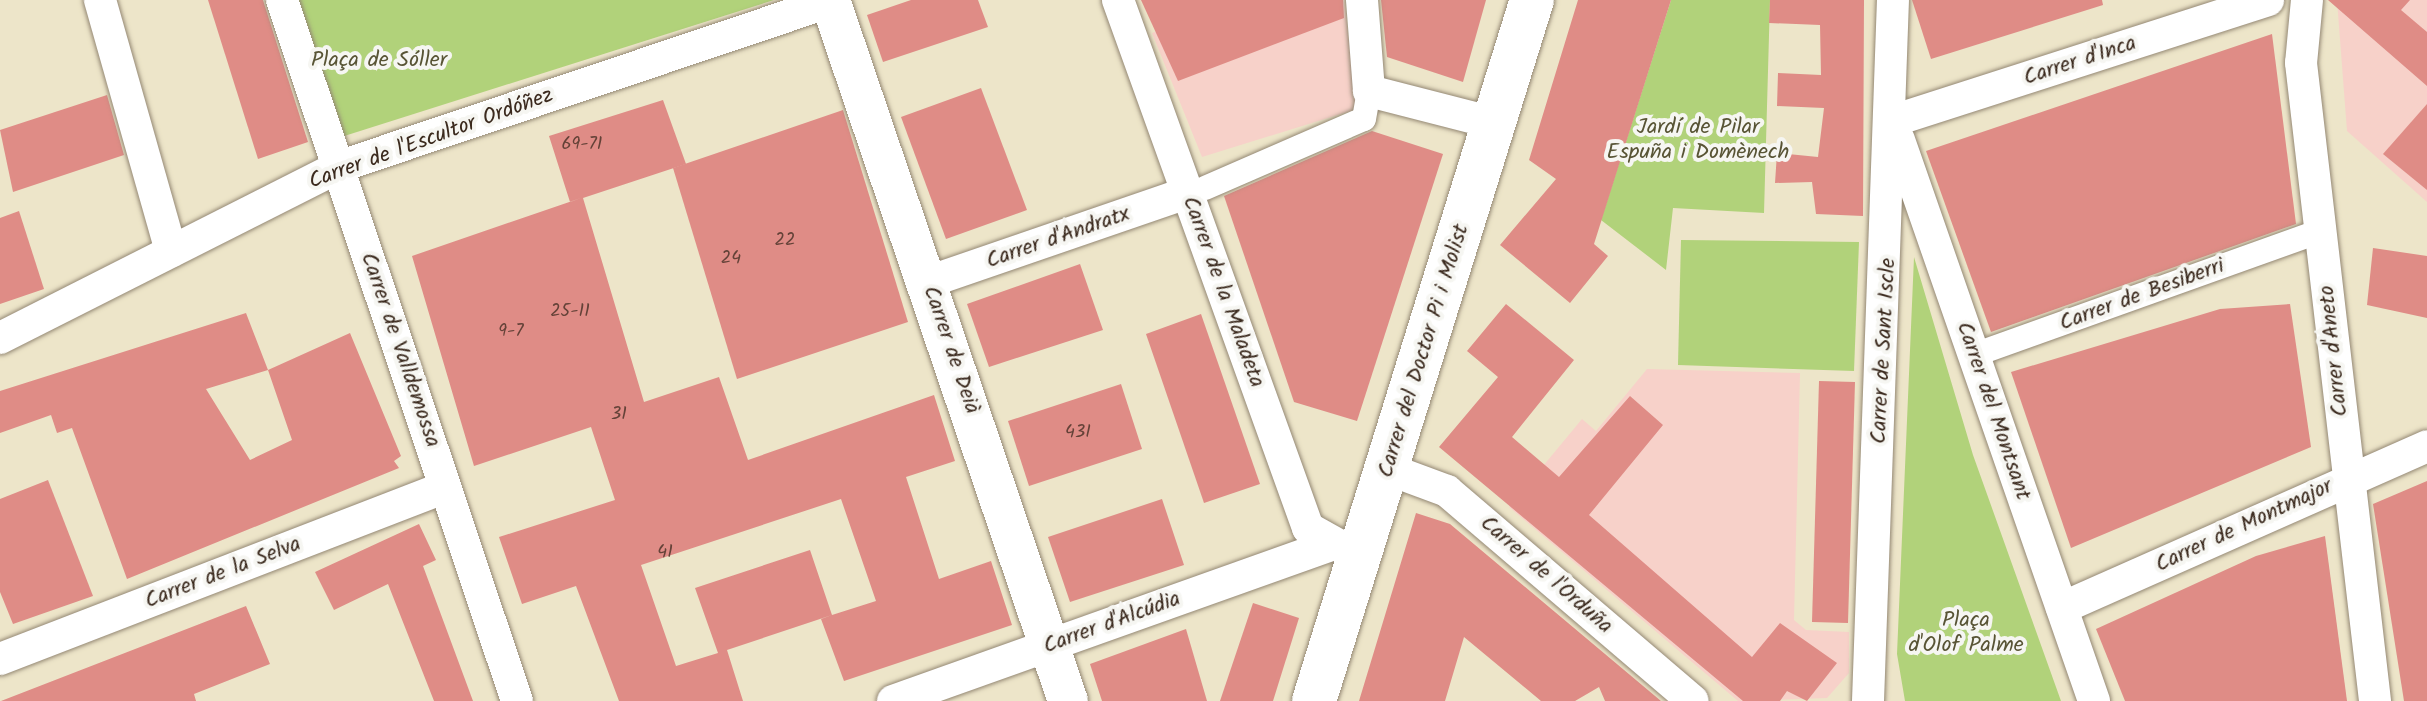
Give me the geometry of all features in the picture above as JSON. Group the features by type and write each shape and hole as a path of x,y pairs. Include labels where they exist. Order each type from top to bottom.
{"main road":[{"name":"Carrer del Doctor Pi i Molist","path":"1314,701 1346,551 1388,469 1532,0"}],"street":[{"path":"100,0 171,251"},
{"name":"Carrer de Valldemossa","path":"282,0 517,701"},
{"name":"Carrer de la Maladeta","path":"1118,0 1196,191 1308,528 1346,551"},
{"path":"1362,0 1369,91 1494,123"},
{"name":"Carrer de Sant Iscle","path":"1868,701 1892,121 1893,0"},
{"name":"Carrer d'Inca","path":"1892,121 2268,0"},
{"name":"Carrer d'Aneto","path":"2307,0 2301,63 2375,701"},
{"name":"Carrer de l'Escultor Ordóñez","path":"0,338 338,167 832,1"},
{"name":"Carrer de Deià","path":"832,1 1068,701"},
{"name":"Carrer d'Andratx","path":"928,282 1196,191 1364,119 1369,91"},
{"name":"Carrer del Montsant","path":"1892,121 2094,701"},
{"name":"Carrer de Besiberri","path":"1974,355 2310,235"},
{"name":"Carrer de Montmajor","path":"2062,608 2427,446"},
{"name":"Carrer de l'Orduña","path":"1388,469 1447,491 1693,701"},
{"name":"Carrer de la Selva","path":"0,659 445,487"},
{"name":"Carrer d'Alcúdia","path":"893,701 1049,646 1346,551"}],"shaded area":[{"path":"1237,0 1344,0 1357,109 1202,157 1152,33"},
{"path":"2337,0 2427,0 2427,202 2347,131"},
{"path":"1647,369 1800,373 1794,620 1806,630 1849,632 1849,673 1827,698 1738,701 1509,507 1582,419 1596,431"}],"green space":[{"name":"Plaça de Sóller","path":"297,0 774,0 338,138"},
{"name":"Jardí de Pilar Espuña i Domènech","path":"1671,0 1770,0 1764,213 1673,208 1666,270 1601,220"},
{"path":"1681,240 1859,242 1854,371 1678,365"},
{"name":"Plaça d'Olof Palme","path":"1914,257 1973,455 2061,701 1905,701 1897,654"}],"building":[{"path":"208,0 263,0 308,142 258,159"},
{"path":"911,0 978,0 988,27 883,62 867,15"},
{"path":"1141,0 1343,0 1344,18 1178,81"},
{"path":"1381,0 1486,0 1463,82 1387,57"},
{"path":"1578,0 1671,0 1594,244 1608,256 1570,303 1500,245 1556,179 1529,160"},
{"path":"1770,0 1864,0 1863,216 1816,214 1812,182 1775,183 1777,153 1818,157 1824,108 1777,106 1778,73 1821,75 1820,25 1769,23"},
{"path":"1912,0 2102,0 2103,5 1931,59"},
{"path":"2328,0 2410,0 2401,10 2427,32 2427,86"},
{"path":"2272,34 2296,224 1991,332 1926,151"},
{"path":"981,88 1027,210 946,239 901,117"},
{"path":"107,95 124,155 13,192 0,130"},
{"path":"663,100 686,164 583,198 644,402 719,377 748,460 934,395 955,461 906,477 939,579 991,561 1012,625 844,681 821,619 832,615 727,650 743,701 619,701 576,586 522,604 499,537 615,500 591,427 474,466 412,256 570,202 549,136","holes":["841,499 876,601 832,615 810,550 695,588 718,653 676,666 641,565"]},
{"path":"2427,104 2427,190 2383,154"},
{"path":"843,110 908,322 737,379 673,168"},
{"path":"1372,131 1443,154 1357,421 1294,402 1224,196"},
{"path":"19,211 44,289 0,304 0,218"},
{"path":"2373,248 2427,256 2427,318 2367,305"},
{"path":"1080,264 1103,330 989,367 967,304"},
{"path":"1506,304 1574,360 1512,437 1559,477 1630,396 1663,425 1589,515 1752,657 1780,623 1837,663 1807,701 1787,691 1780,701 1743,701 1439,447 1498,377 1467,351"},
{"path":"2290,304 2311,447 2071,548 2011,372 2220,309"},
{"path":"246,313 268,370 350,333 401,456 394,461 399,468 127,579 72,428 57,433 51,415 0,433 0,391","holes":["268,370 292,440 250,460 206,389"]},
{"path":"1201,314 1260,484 1204,503 1146,334"},
{"path":"1819,381 1855,382 1848,623 1812,622"},
{"path":"1121,384 1142,449 1029,486 1008,421"},
{"path":"48,480 93,596 13,624 0,592 0,499"},
{"path":"2427,481 2427,701 2404,701 2373,504"},
{"path":"1162,499 1184,565 1070,602 1048,537"},
{"path":"1416,513 1450,524 1661,701 1605,701 1599,687 1575,701 1541,701 1464,637 1445,701 1359,701"},
{"path":"419,524 436,560 423,566 473,701 434,701 388,584 334,610 315,572"},
{"path":"2325,536 2347,701 2125,701 2096,629 2256,556"},
{"path":"1253,603 1299,618 1273,701 1220,701"},
{"path":"246,606 270,664 194,694 196,701 1,701"},
{"path":"1186,629 1207,701 1102,701 1090,664"}]}
